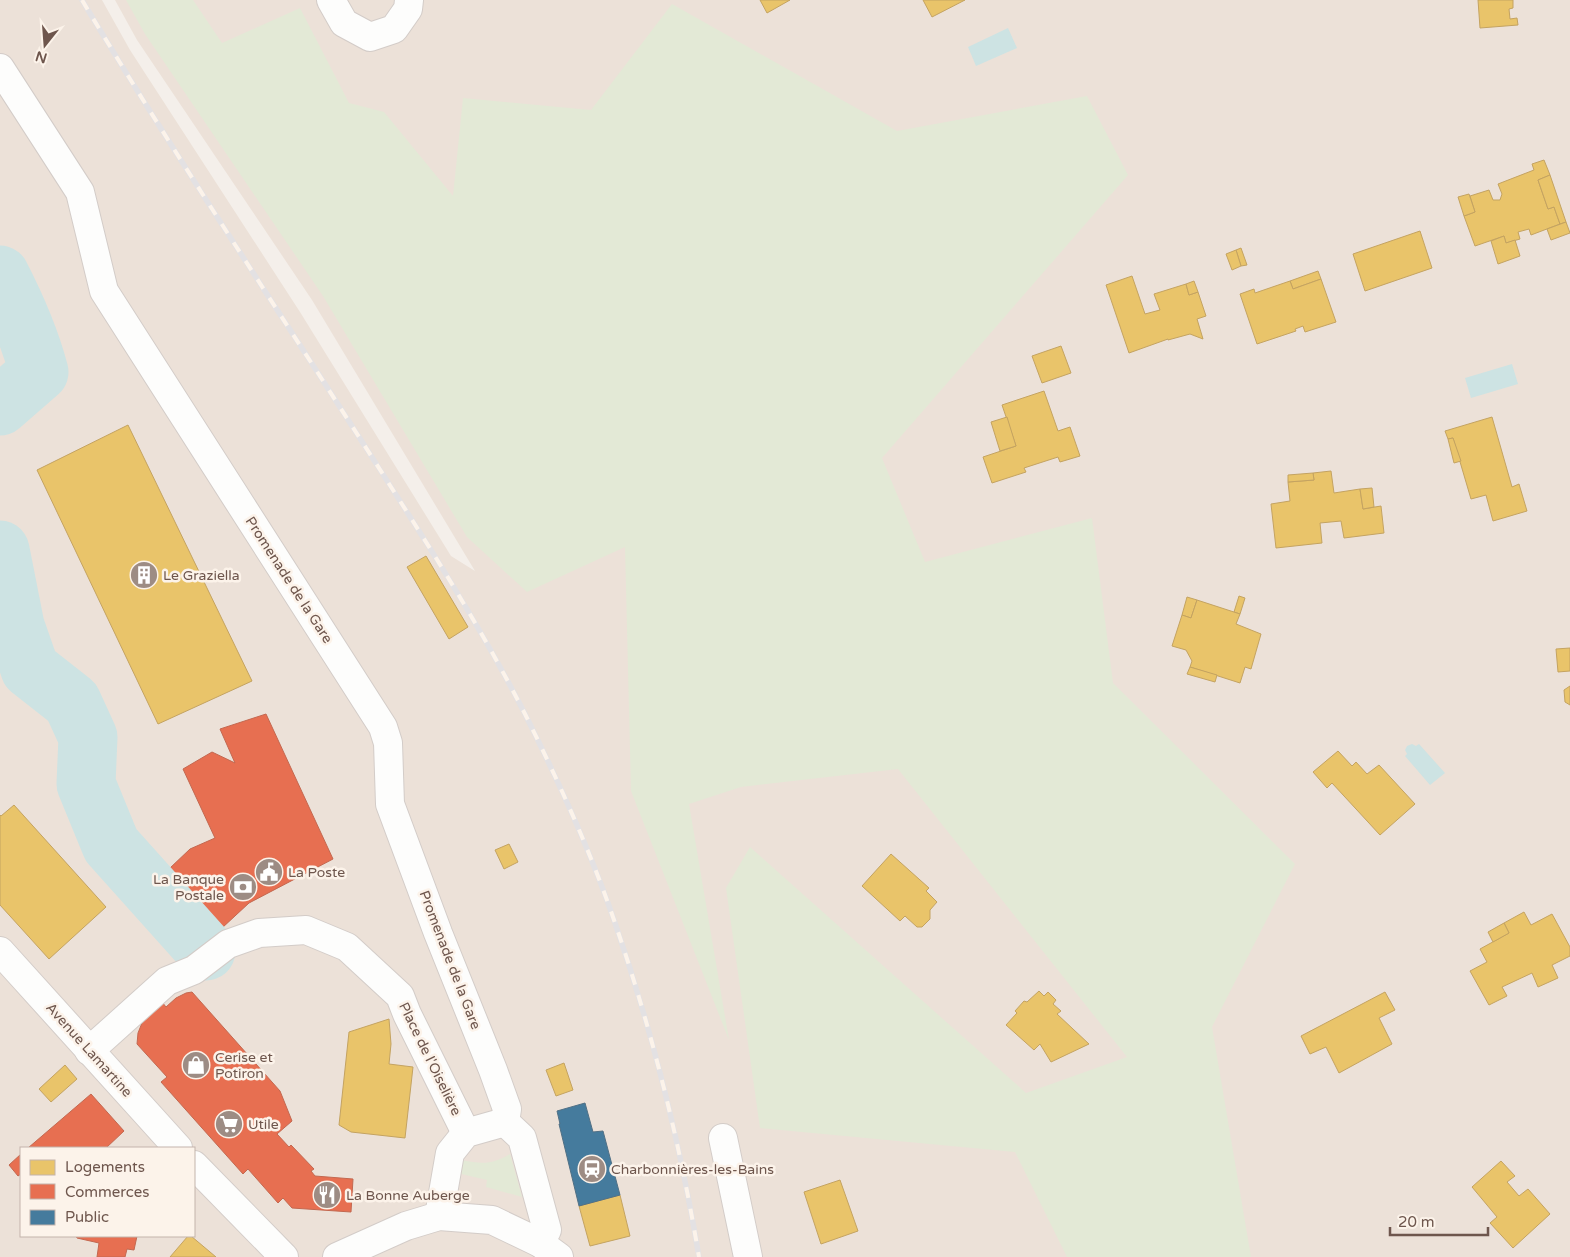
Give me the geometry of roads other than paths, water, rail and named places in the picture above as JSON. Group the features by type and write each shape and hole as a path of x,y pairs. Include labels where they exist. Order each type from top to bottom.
{"street":[{"path":"331,0 344,23 370,37 394,29 408,9 409,0"},
{"name":"Promenade de la Gare","path":"0,68 80,192 104,291 383,726 388,744 390,804 438,933 493,1070 506,1110 505,1122"},
{"name":"Place de l'Oiselière","path":"89,1051 167,981 194,970 228,944 259,933 306,930 347,948 400,996 407,1014 466,1133"},
{"name":"Avenue Lamartine","path":"0,951 177,1147"},
{"path":"439,1216 450,1153 466,1133 505,1122 522,1138 547,1230 549,1250"},
{"path":"723,1138 748,1257"},
{"path":"195,1166 284,1257"},
{"path":"338,1257 406,1226 439,1216 492,1220 549,1250"}],"waterway":[{"path":"0,275 22,322 39,372 0,406"},
{"path":"0,550 15,626 30,669 72,702 88,737 86,784 111,845 206,951"}],"railway":[{"path":"82,0 181,161 441,567 484,638 524,712 572,814 594,867 628,961 664,1087 699,1257"}],"place":[{"name":"Le Graziella","path":"144,575"},
{"name":"La Poste","path":"269,872"},
{"name":"La Banque Postale","path":"243,887"},
{"name":"Cerise et Potiron","path":"196,1065"},
{"name":"Utile","path":"229,1124"},
{"name":"Charbonnières-les-Bains","path":"592,1169"},
{"name":"La Bonne Auberge","path":"327,1195"}]}
